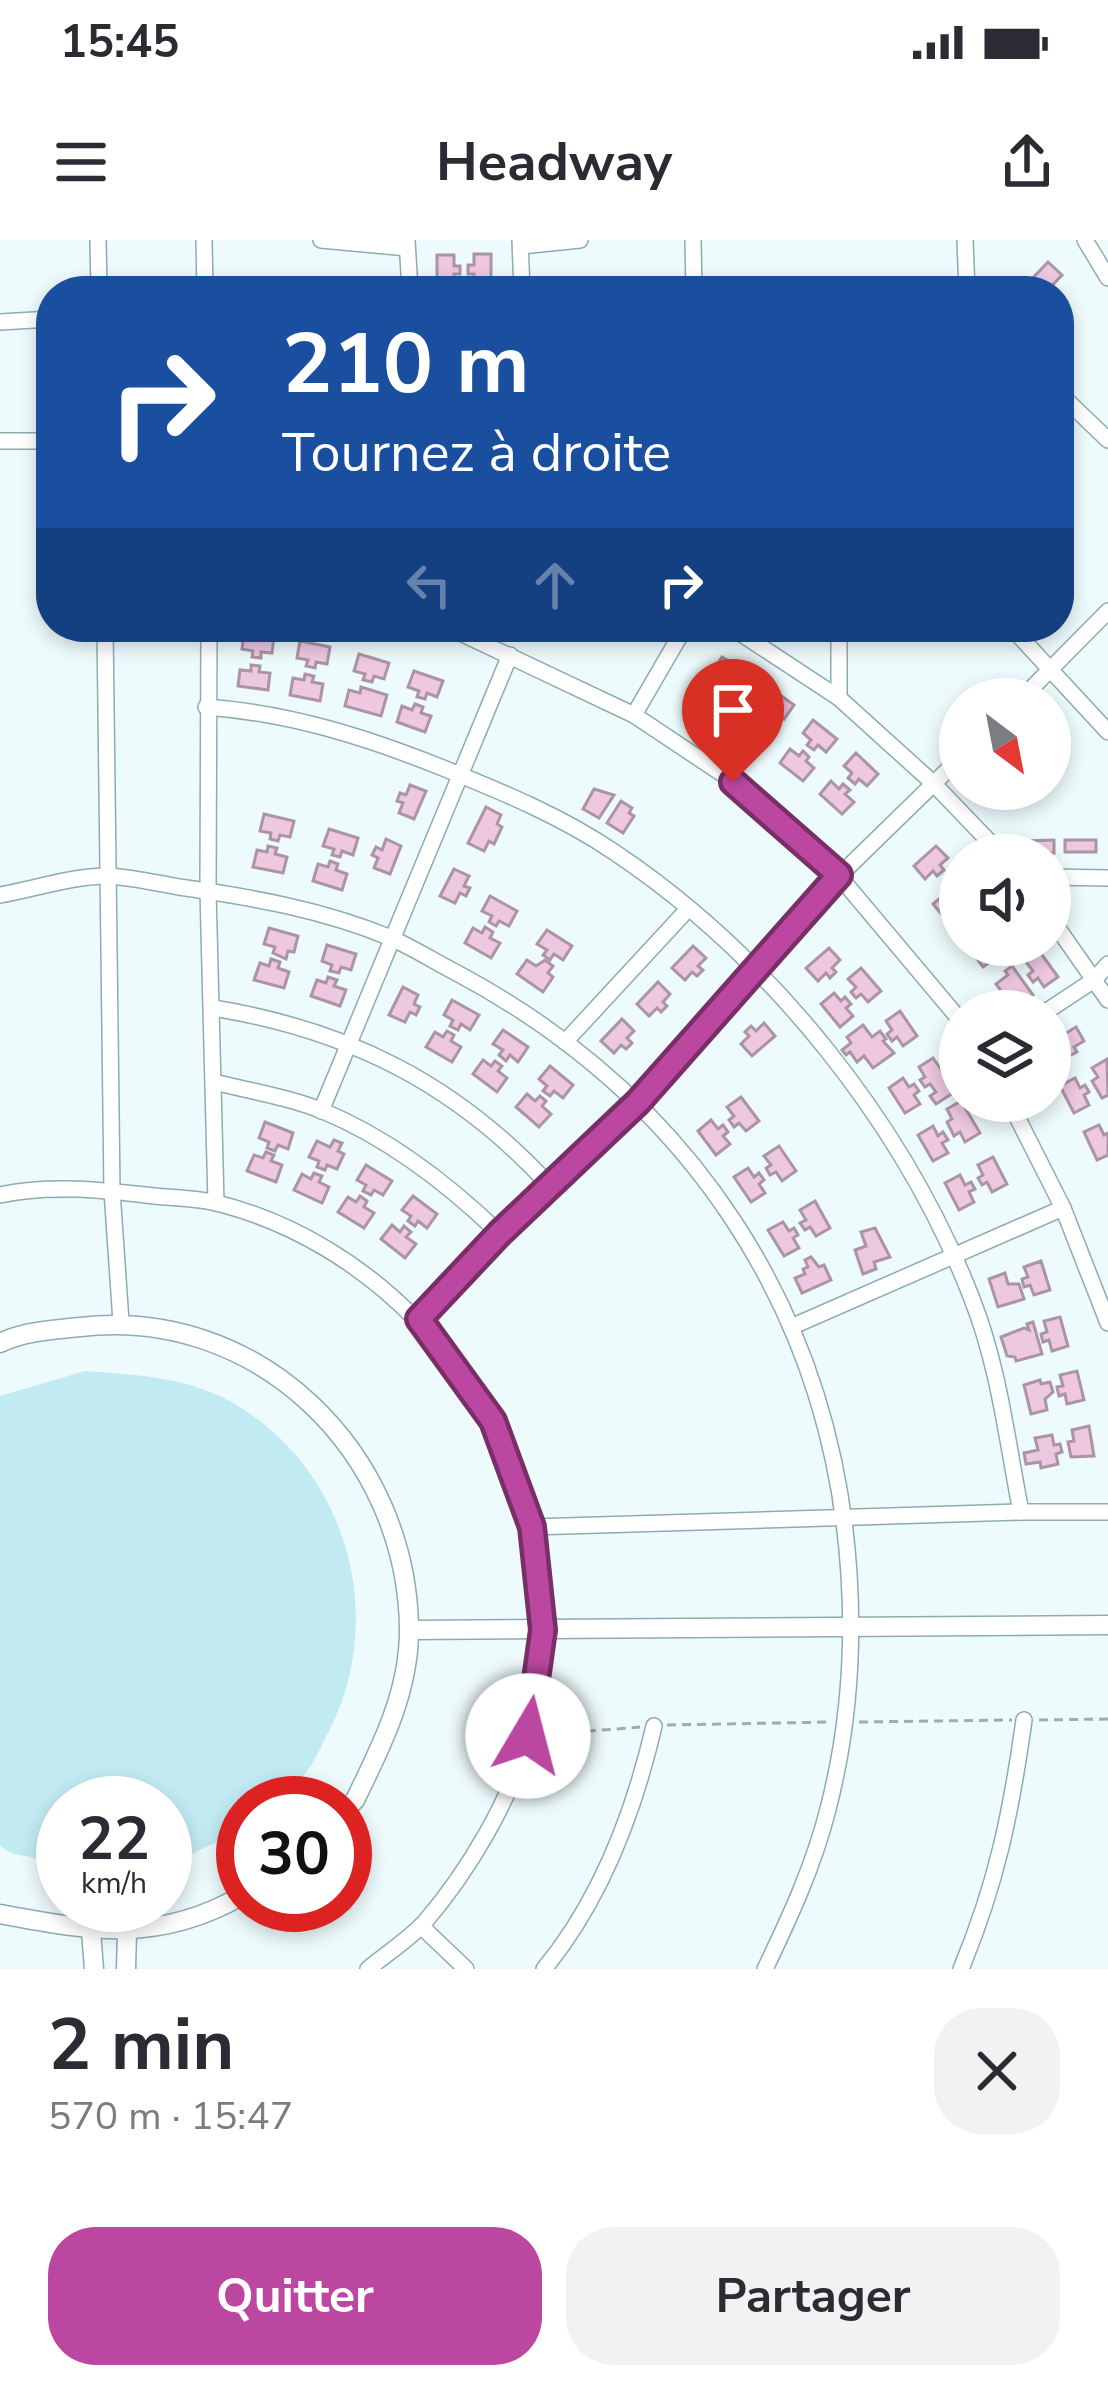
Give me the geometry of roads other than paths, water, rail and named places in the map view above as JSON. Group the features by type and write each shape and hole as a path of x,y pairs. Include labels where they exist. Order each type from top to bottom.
{"street":[{"path":"98,240 99,276"},
{"path":"204,240 205,276"},
{"path":"321,240 407,244 409,276"},
{"path":"521,276 520,243 580,240"},
{"path":"693,240 694,276"},
{"path":"965,240 966,276"},
{"path":"1085,240 1108,278"},
{"path":"0,322 36,320"},
{"path":"1074,407 1107,437"},
{"path":"0,442 36,441"},
{"path":"1044,678 1108,611"},
{"path":"105,642 112,1191 121,1322"},
{"path":"208,642 208,891 216,1203"},
{"path":"481,642 634,715 733,782 839,875 939,994"},
{"path":"634,715 676,642"},
{"path":"753,642 839,698 981,834"},
{"path":"839,642 839,698"},
{"path":"1025,642 1108,733"},
{"path":"321,1111 510,655"},
{"path":"206,707 259,711 385,745 525,802 614,852 688,909 754,971 862,1093 930,1204 971,1296 995,1372 1021,1511"},
{"path":"419,1319 500,1233 638,1102 839,875 939,777"},
{"path":"0,895 106,876 301,909 391,938 515,1004 565,1042 638,1102 709,1183 764,1267 791,1327 817,1393 845,1516 852,1627 845,1722 828,1809 798,1899 765,1969"},
{"path":"1071,877 1108,878"},
{"path":"565,1042 688,909"},
{"path":"1071,947 1108,1000"},
{"path":"1071,995 1108,964"},
{"path":"213,1008 294,1024 453,1097 507,1139 549,1185"},
{"path":"214,1082 321,1111 424,1167 500,1233"},
{"path":"1020,1122 1104,1301 1108,1323"},
{"path":"0,1196 24,1190 112,1191 216,1203 294,1231 366,1274 419,1319 493,1421 532,1527 543,1630 528,1736 487,1838 422,1926 368,1969"},
{"path":"791,1327 1063,1208"},
{"path":"0,1343 19,1334 121,1322 198,1336 268,1369 328,1418 373,1481 401,1553 410,1630 395,1719 367,1776"},
{"path":"532,1527 1108,1512"},
{"path":"410,1630 1108,1624"},
{"path":"961,1969 1002,1855 1024,1720"},
{"path":"544,1969 569,1939 609,1862 629,1815 654,1726"},
{"path":"0,1914 36,1921"},
{"path":"422,1926 466,1969"},
{"path":"91,1932 94,1969"},
{"path":"126,1969 127,1932"}]}
